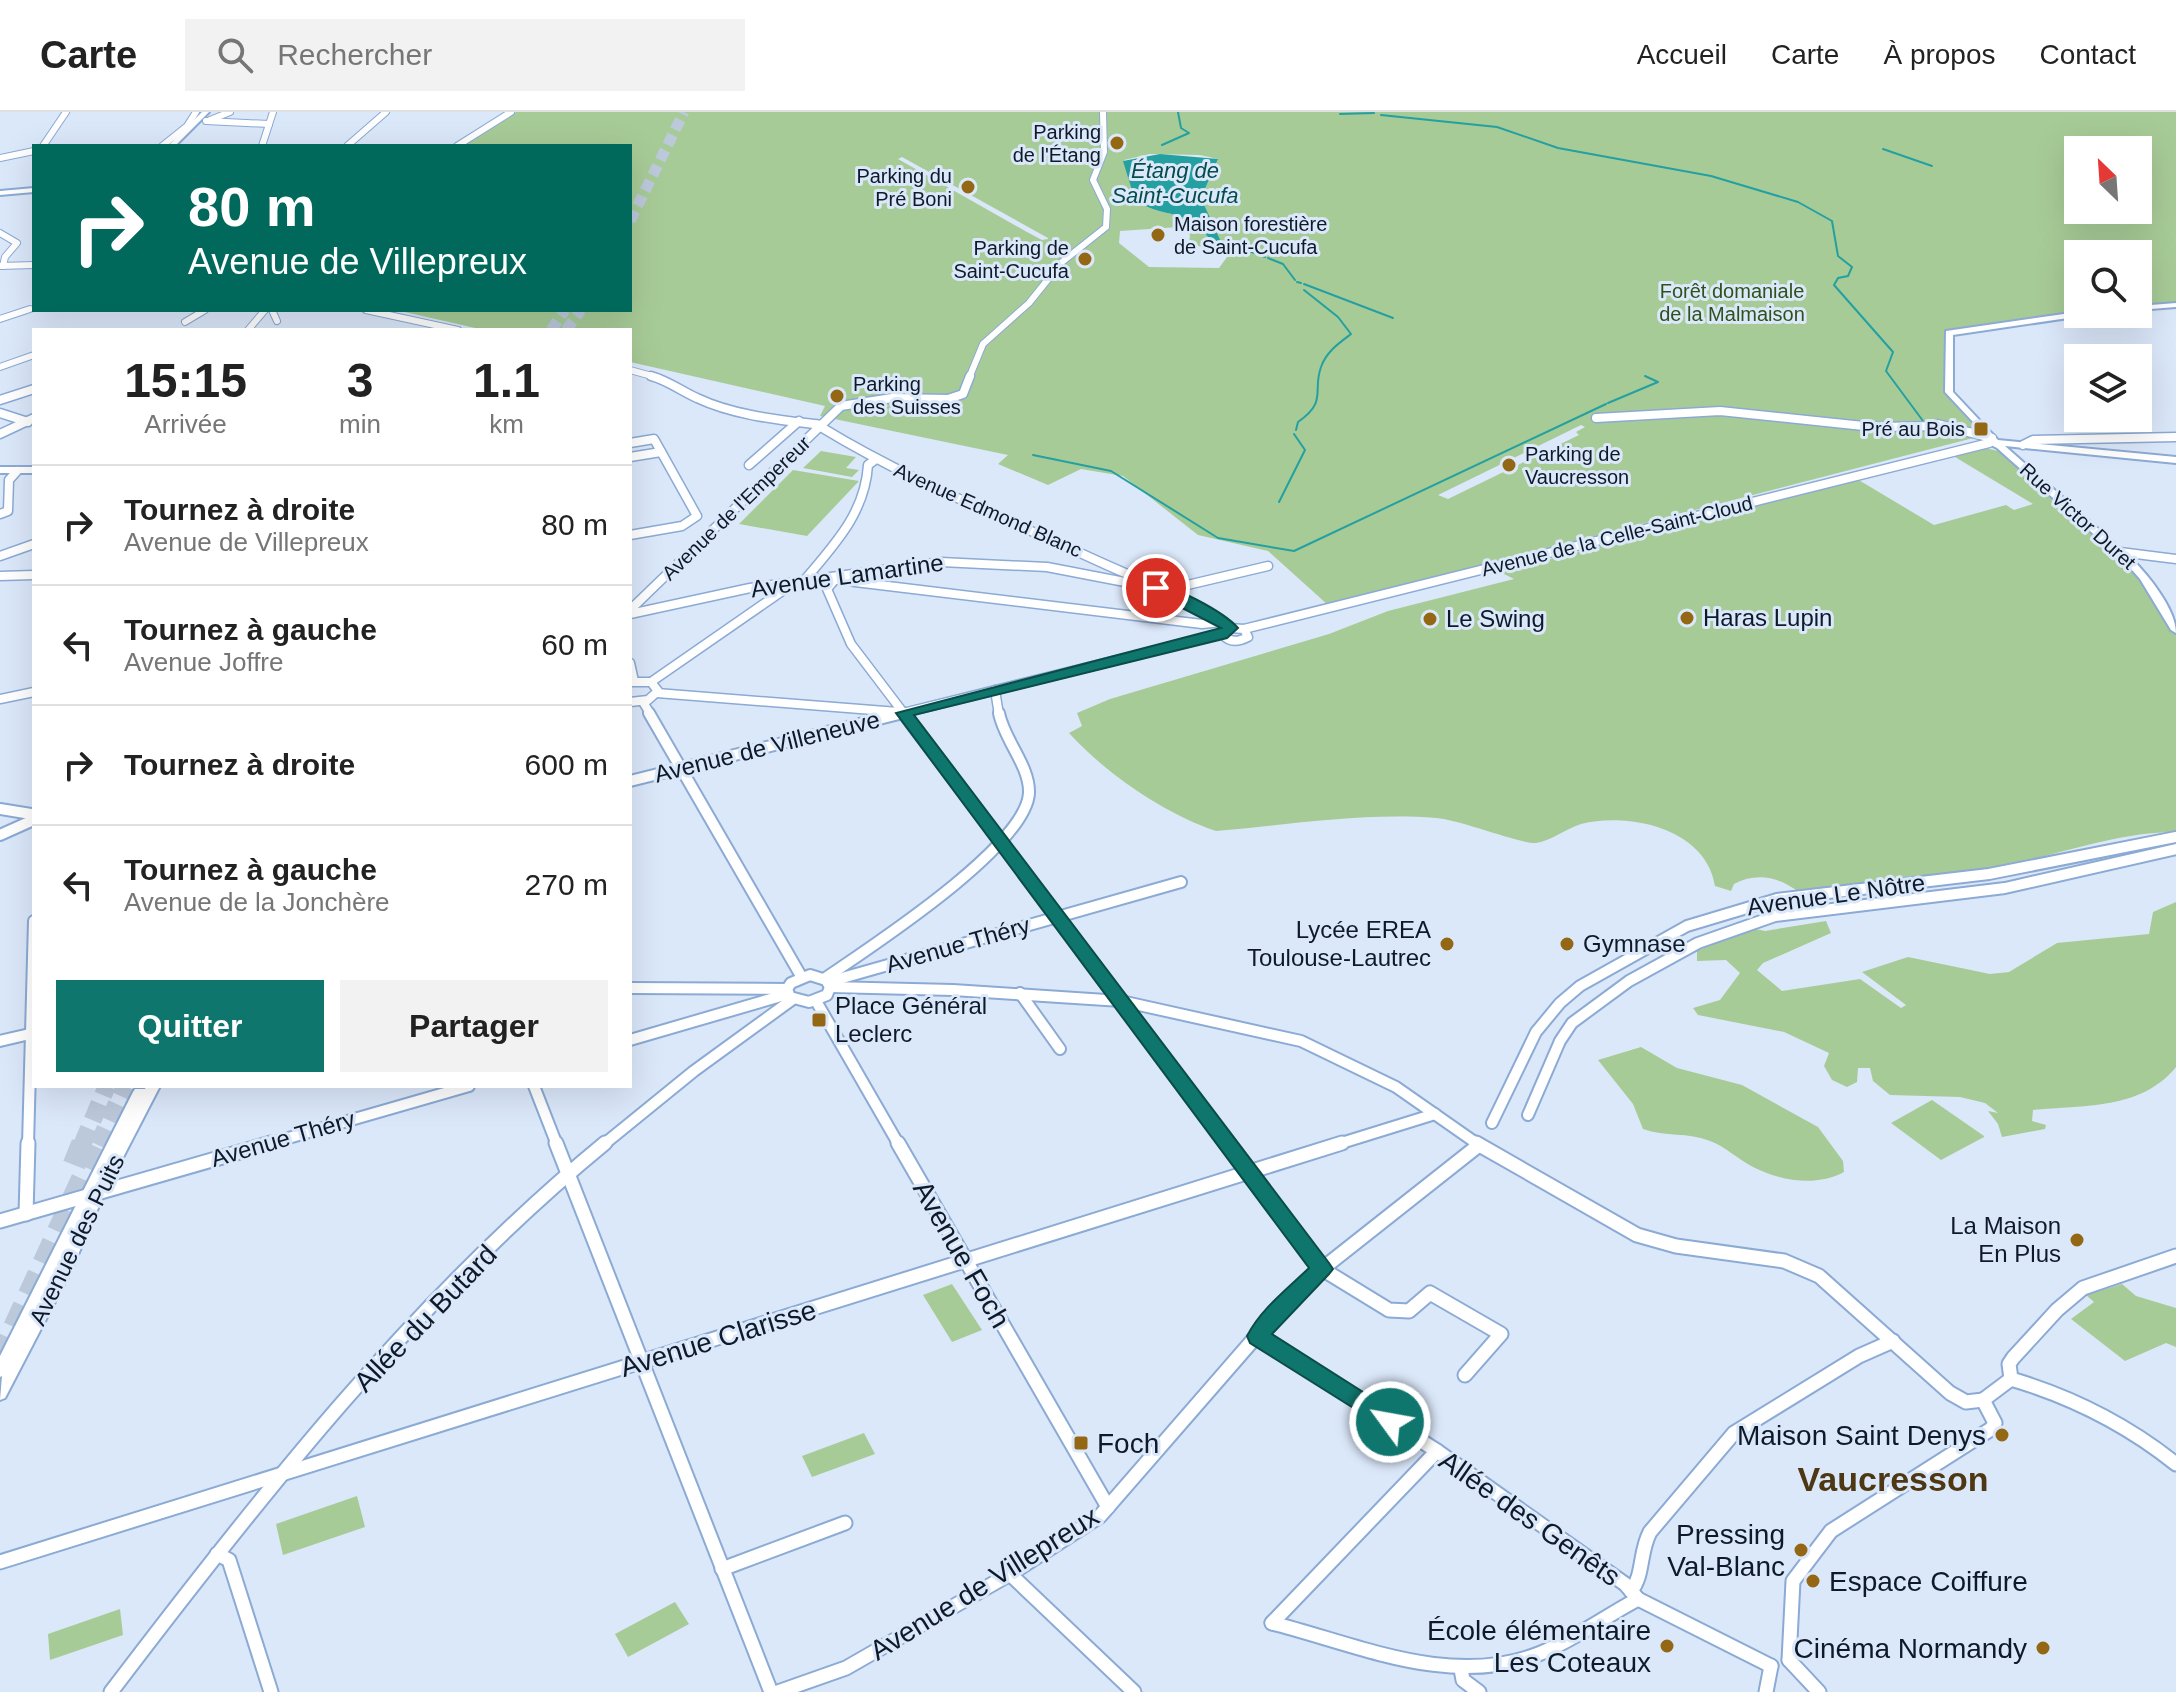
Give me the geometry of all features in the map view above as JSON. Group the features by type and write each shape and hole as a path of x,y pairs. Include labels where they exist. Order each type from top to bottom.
{"street":[{"path":"44,144 66,112"},
{"path":"164,144 187,126 196,112"},
{"path":"203,122 206,112"},
{"path":"174,144 203,122 230,112"},
{"path":"263,144 273,112"},
{"path":"349,144 386,112"},
{"path":"460,144 511,112"},
{"name":"Avenue de l'Empereur","path":"632,610 841,406 892,398 948,399 963,394 983,344 1029,303 1062,262 1106,227 1109,218 1107,209 1093,180 1104,152 1103,112"},
{"path":"203,122 269,124"},
{"path":"0,158 32,151"},
{"path":"0,193 32,190"},
{"path":"0,233 17,243 5,257 2,266 32,265"},
{"path":"2152,307 2176,305"},
{"path":"0,319 30,309"},
{"path":"185,322 202,312"},
{"path":"250,328 263,312"},
{"path":"273,312 277,321"},
{"path":"375,312 448,328"},
{"path":"389,328 396,317"},
{"name":"Rue Victor Duret","path":"2064,317 1949,333 1949,392 1996,442 2144,577 2176,630"},
{"path":"0,367 32,356"},
{"path":"632,371 667,380 689,395 727,408 763,418 822,426"},
{"path":"0,400 32,390"},
{"path":"1596,418 1720,411 1873,427 1940,425 1996,442"},
{"path":"0,413 32,421"},
{"path":"0,434 32,421"},
{"path":"749,465 799,421"},
{"name":"Avenue Edmond Blanc","path":"822,426 876,459 1130,574 1226,625"},
{"path":"2023,445 2033,440 2176,437"},
{"path":"632,443 654,439 696,514 693,521 632,535"},
{"name":"Avenue de la Celle-Saint-Cloud","path":"1222,634 1226,625 1244,629 1996,442 2176,460"},
{"path":"632,457 661,452"},
{"path":"803,582 859,506 867,488 868,465 876,459"},
{"path":"0,472 32,472"},
{"path":"0,514 8,511 9,480 15,472"},
{"path":"0,556 32,545"},
{"path":"2120,552 2176,559"},
{"name":"Avenue Lamartine","path":"632,612 750,588 960,561 1047,567 1159,590"},
{"path":"1159,590 1268,566"},
{"path":"1115,582 1130,574"},
{"path":"0,576 32,575"},
{"path":"1226,625 831,580 827,589 851,644 1322,1269 1389,1310 1409,1311 1430,1293 1501,1334 1465,1375"},
{"path":"632,681 651,682 792,585"},
{"name":"Avenue de la Celle-Saint-Cloud","path":"1222,634 1228,640 1239,641 1248,637 1244,629"},
{"name":"Avenue de la Celle-Saint-Cloud","path":"657,693 904,713 1222,634"},
{"path":"632,702 643,702 657,693 658,688 651,682"},
{"path":"827,983 1002,842 1021,820 1030,797 1027,777 1004,733 995,690"},
{"path":"0,699 32,692"},
{"path":"643,702 801,976 827,983 1121,1001 1301,1041 1396,1087 1479,1145 1637,1235 1676,1246 1784,1261 1819,1276 1957,1398 1966,1402 1983,1400 2011,1379"},
{"path":"869,710 878,719"},
{"name":"Avenue de Villeneuve","path":"632,781 904,713"},
{"path":"0,809 32,818"},
{"path":"0,835 32,818"},
{"name":"Avenue Le Nôtre","path":"1492,1123 1536,1032 1560,1003 1580,986 1687,926 1777,899 1989,874 2176,837"},
{"name":"Avenue Le Nôtre","path":"1528,1115 1560,1041 1572,1023 1619,987 1698,943 1775,916 2005,888 2176,849"},
{"name":"Avenue Théry","path":"827,983 1181,882"},
{"name":"Allée du Butard","path":"111,1692 283,1473 409,1329 568,1174 668,1088 789,994 801,976"},
{"path":"632,988 789,994 816,1001 827,995 827,983"},
{"path":"1020,993 1060,1049"},
{"path":"632,1039 789,994"},
{"name":"Avenue Foch","path":"816,1001 1108,1507"},
{"path":"0,1041 32,1033 26,1214"},
{"name":"Avenue des Puits","path":"0,1394 64,1271 92,1196 142,1088"},
{"name":"Avenue des Puits","path":"0,1371 152,1088"},
{"name":"Avenue Théry","path":"0,1221 462,1088"},
{"path":"535,1088 771,1692"},
{"name":"Avenue Clarisse","path":"0,1562 1435,1114"},
{"name":"Avenue de Villepreux","path":"778,1692 846,1668 1072,1536 1108,1507 1280,1309 1322,1269 1479,1145"},
{"path":"2011,1379 2009,1364 2013,1358 2078,1292 2176,1256"},
{"name":"Allée des Genêts","path":"1258,1336 1437,1451 1634,1595 1771,1666"},
{"path":"1437,1451 1272,1623 1395,1660 1461,1669 1506,1664 1540,1654 1634,1595 1639,1581 1641,1550 1650,1532 1734,1433 1859,1356 1893,1341"},
{"path":"2011,1379 2100,1411 2140,1434 2176,1464"},
{"path":"1819,1692 1789,1660 1793,1581 1831,1531 1991,1429 1995,1423 1983,1400"},
{"path":"722,1569 845,1523"},
{"path":"217,1554 229,1560 271,1692"},
{"path":"1010,1574 1134,1692"},
{"path":"1766,1692 1771,1666 1789,1660"},
{"path":"1461,1669 1463,1680 1479,1692"}],"green space":[{"name":"Forêt domaniale de la Malmaison","path":"516,112 2176,112 2176,302 2152,305 2152,240 2064,240 2064,315 1949,333 1949,392 1981,436 1328,605 1268,551 1198,535 1123,476 1081,469 1048,485 998,464 1008,455 820,416 825,406 632,362 632,328 475,328 405,312 632,312 632,144 462,144","holes":["1150,154 1200,155 1218,159 1201,198 1220,242 1212,243 1204,231 1185,218 1135,200 1124,160","902,157 1048,238 1042,240 898,159","1179,227 1190,235 1189,244 1230,253 1219,268 1149,267 1119,243 1120,231","1581,425 1585,427 1576,432 1579,435 1448,499 1438,495"]},
{"path":"1981,447 1998,451 2014,463 2117,552 2144,582 2176,635 2176,832 2132,836 2001,866 1926,877 1800,893 1784,883 1760,877 1734,884 1731,891 1715,886 1709,866 1682,838 1643,823 1600,821 1581,824 1536,843 1436,818 1354,818 1216,831 1177,814 1137,791 1100,763 1069,733 1082,726 1077,713 1110,699 1329,634 1388,611 1514,579 1500,572 1857,479 1934,525 2006,505 2014,510 2033,504 1950,454"},
{"path":"821,451 856,457 846,468 859,470 852,477 803,468"},
{"path":"793,470 859,481 807,536 739,524"},
{"path":"2176,902 2176,1067 2162,1081 2129,1098 2091,1106 2033,1110 2032,1121 2046,1125 2045,1129 2002,1137 1998,1124 1988,1111 1998,1113 1985,1103 1960,1097 1890,1095 1873,1081 1870,1068 1858,1068 1857,1082 1847,1087 1832,1080 1824,1066 1829,1053 1784,1032 1698,1015 1693,1008 1720,1000 1740,973 1726,960 1697,961 1697,951 1751,928 1765,931 1826,921 1831,933 1763,963 1757,970 1782,991 1860,979 1901,1008 1906,1005 1862,972 1908,957 1990,974 2009,972 2057,943 2149,934 2153,912"},
{"path":"1641,1047 1677,1068 1742,1085 1818,1127 1843,1161 1844,1172 1822,1180 1787,1179 1753,1167 1710,1141 1643,1129 1633,1104 1598,1060"},
{"path":"1932,1100 1984,1137 1941,1160 1891,1123"},
{"path":"952,1284 982,1330 952,1342 923,1295"},
{"path":"2122,1284 2136,1296 2176,1308 2176,1347 2166,1343 2125,1361 2071,1319 2094,1302 2086,1295"},
{"path":"864,1433 875,1454 812,1477 802,1456"},
{"path":"357,1496 365,1527 283,1555 276,1524"},
{"path":"675,1602 689,1624 628,1657 615,1634"},
{"path":"120,1609 123,1635 50,1660 48,1634"}],"water":[{"name":"Étang de Saint-Cucufa","path":"1160,154 1218,159 1201,198 1221,242 1212,243 1204,231 1185,218 1135,200 1123,161"}],"waterway":[{"path":"1162,145 1189,133 1181,128 1178,112"},
{"path":"1340,114 1374,113"},
{"path":"1381,115 1497,127 1558,148 1711,176 1798,202 1832,221 1838,256 1852,267 1848,276 1838,278 1834,285 1893,352 1886,371 1926,425"},
{"path":"1883,149 1932,166"},
{"path":"1249,251 1265,257"},
{"path":"1268,258 1283,264 1295,280"},
{"path":"1297,282 1301,283"},
{"path":"1304,284 1393,318"},
{"path":"1296,430 1298,422 1316,402 1323,362 1333,348 1351,334 1338,317 1304,290"},
{"path":"1608,403 1658,382 1645,376"},
{"path":"1033,455 1111,471 1218,538 1294,551 1606,404"},
{"path":"1932,430 1964,435"},
{"path":"1279,502 1305,450 1294,434"}],"tunnel":[{"path":"632,217 684,112"},
{"path":"552,328 564,312"},
{"path":"568,328 580,312"},
{"path":"82,1145 106,1088"},
{"path":"98,1145 124,1088"},
{"path":"74,1165 83,1143"},
{"path":"0,1359 99,1143"}],"place":[{"name":"Parking de l'Étang","path":"1117,143"},
{"name":"Parking du Pré Boni","path":"968,187"},
{"name":"Maison forestière de Saint-Cucufa","path":"1158,235"},
{"name":"Parking de Saint-Cucufa","path":"1085,259"},
{"name":"Parking des Suisses","path":"837,396"},
{"name":"Pré au Bois","path":"1981,429"},
{"name":"Parking de Vaucresson","path":"1509,465"},
{"name":"Haras Lupin","path":"1687,618"},
{"name":"Le Swing","path":"1430,619"},
{"name":"Lycée EREA Toulouse-Lautrec","path":"1447,944"},
{"name":"Gymnase","path":"1567,944"},
{"name":"Place Général Leclerc","path":"819,1020"},
{"name":"La Maison En Plus","path":"2077,1240"},
{"name":"Maison Saint Denys","path":"2002,1435"},
{"name":"Foch","path":"1081,1443"},
{"name":"Pressing Val-Blanc","path":"1801,1550"},
{"name":"Espace Coiffure","path":"1813,1581"},
{"name":"École élémentaire Les Coteaux","path":"1667,1646"},
{"name":"Cinéma Normandy","path":"2043,1648"}],"district":[{"name":"Vaucresson","path":"1893,1479"}],"route":[{"path":"1156,588 1211,614 1230,628 1222,634 904,713 1322,1269 1280,1309 1258,1336 1390,1422"}]}
